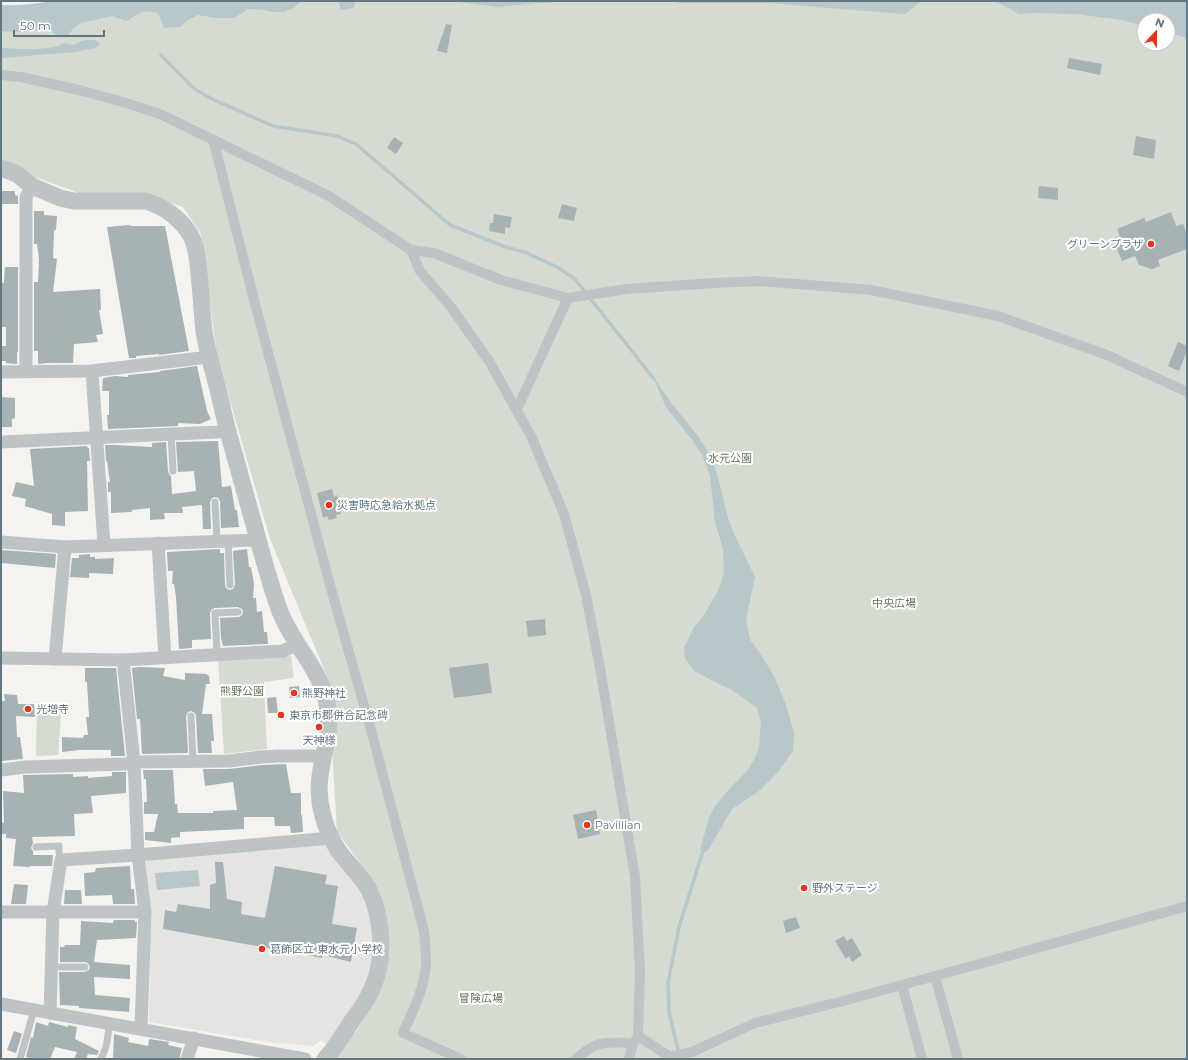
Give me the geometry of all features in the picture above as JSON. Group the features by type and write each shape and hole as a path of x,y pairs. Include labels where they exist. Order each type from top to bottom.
{"street":[{"path":"1,75 21,77 83,91 160,114 329,196 411,250 434,253 501,280 568,298 627,289 759,281 871,290 998,316 1148,370 1187,392"},
{"path":"212,139 424,931 426,964 424,979 419,998 403,1033 461,1059"},
{"path":"1,168 17,174 32,186 60,198 74,201 146,201 156,204 177,218 186,228 192,239 198,265 204,331 209,357 258,540 279,610 286,625 319,679 328,705 329,725 319,778 319,798 322,815 331,838 338,850 368,888 374,902 378,919 380,934 378,972 367,998 332,1051 325,1059"},
{"path":"26,371 26,197 32,186"},
{"path":"411,250 420,270 451,307 489,361 531,436 564,514 586,595 600,668 635,877 640,972 635,1040 629,1059"},
{"path":"517,409 568,298"},
{"path":"1,372 92,371 209,357"},
{"path":"92,371 104,546"},
{"path":"1,442 218,432 228,429"},
{"path":"1,542 65,547 258,540"},
{"path":"158,543 165,658"},
{"path":"55,659 65,547"},
{"path":"1,658 123,660 283,651 298,644"},
{"path":"123,660 134,762 138,855 145,912 141,1029"},
{"path":"1,770 26,767 125,764 134,762 229,761 279,756 323,757"},
{"path":"50,1013 54,912 61,860 138,855 331,838"},
{"path":"576,1059 586,1050 596,1045 608,1042 635,1040 671,1058 685,1054 755,1023 843,1001 1187,906"},
{"path":"1,912 145,912"},
{"path":"935,976 958,1059"},
{"path":"902,985 922,1059"},
{"path":"1,1004 305,1059"},
{"path":"186,1059 194,1038"}],"lane":[{"path":"171,434 173,471"},
{"path":"214,502 230,585"},
{"path":"218,654 215,614 238,612"},
{"path":"191,716 193,762"},
{"path":"36,847 59,846 61,860"},
{"path":"52,967 85,968"},
{"path":"20,1059 34,1010"},
{"path":"101,1059 106,1047 110,1023"}],"shaded area":[{"path":"52,1 302,1 293,8 284,12 248,9 234,18 216,18 198,15 185,22 181,27 164,28 158,13 147,11 140,12 126,21 112,16 81,23 64,38 53,33 50,28 16,32 1,31 1,5"},
{"path":"338,1 355,1 354,8 341,10"},
{"path":"449,1 556,1 550,3 499,7"},
{"path":"677,1 921,1 905,14 767,3 678,3"},
{"path":"992,1 1187,1 1187,38 1176,35 1176,12 1136,12 1136,24 1122,20 1075,14 1019,14 1001,4"},
{"path":"95,40 100,43 96,48 75,52 1,58 1,48 38,49 55,47 64,43 74,45 81,41"},
{"path":"652,375 672,404 698,436 710,455 717,474 728,518 755,577 746,619 750,640 774,676 786,705 794,733 793,751 778,772 759,791 732,809 707,852 700,850 709,818 715,806 748,770 755,758 759,748 761,721 757,708 732,690 694,671 685,658 684,648 694,627 704,615 718,591 724,573 723,549 715,522 710,476 703,457 693,441 666,407"},
{"name":"葛飾区立 東水元小学校","path":"327,843 352,875 366,903 373,928 374,957 365,987 328,1046 321,1040 313,1046 268,1042 149,1022 151,906 146,863 149,858"},
{"path":"198,870 200,886 157,890 155,873"}],"green space":[{"name":"水元公園","path":"203,1 1159,1 1187,4 1187,1059 334,1059 357,1030 373,1005 388,965 386,920 369,875 337,832 328,679 270,539 217,356 201,234 183,207 140,193 79,193 32,176 1,161 1,23"},
{"name":"熊野公園","path":"291,656 294,678 264,682 267,749 224,754 218,660"},
{"path":"37,702 62,704 58,755 36,756"}],"building":[{"path":"446,24 452,25 447,53 437,51"},
{"path":"1069,58 1102,64 1100,75 1067,68"},
{"path":"1136,136 1156,140 1154,159 1133,155"},
{"path":"394,137 403,143 396,154 387,148"},
{"path":"1039,186 1058,188 1058,200 1038,198"},
{"path":"1,191 15,191 15,195 18,196 18,204 1,204"},
{"path":"562,204 577,208 574,221 558,218"},
{"path":"34,211 44,211 44,215 57,216 56,230 54,230 53,258 57,259 53,292 100,289 101,310 99,310 103,334 96,335 98,342 74,344 73,363 38,364 38,351 34,351 34,282 38,282 39,259 37,244 34,244"},
{"name":"グリーンプラザ","path":"1171,212 1176,226 1183,224 1187,234 1187,249 1158,260 1160,266 1152,269 1139,265 1135,256 1122,261 1113,239 1120,237 1117,229 1144,218 1146,222"},
{"path":"494,214 512,217 510,228 505,227 505,234 489,231 490,223 493,223"},
{"path":"130,225 165,226 189,351 129,358 107,227"},
{"path":"5,267 18,267 17,364 1,361 1,346 6,346 6,327 1,327 1,283 4,283"},
{"path":"1178,342 1187,346 1187,351 1179,371 1168,366"},
{"path":"197,366 207,411 211,419 200,424 178,423 178,426 108,429 107,415 109,415 109,391 102,391 103,378 115,376 128,377 128,375"},
{"path":"1,397 15,398 15,418 12,419 12,427 1,427"},
{"path":"218,441 222,487 231,486 235,510 237,510 239,527 221,528 220,501 215,497 212,498 210,502 211,529 203,529 202,505 182,507 183,513 164,513 165,519 150,520 150,508 132,510 132,512 111,513 111,492 108,492 108,482 110,482 105,445 152,447 152,443 166,442 168,471 171,476 172,494 196,491 194,471 178,472 176,442"},
{"path":"87,446 89,448 90,461 87,461 88,511 65,512 65,526 52,525 52,514 25,506 26,499 12,496 16,482 34,486 30,449"},
{"name":"災害時応急給水拠点","path":"332,489 334,497 337,495 341,514 336,515 337,518 329,520 327,516 323,518 317,493"},
{"path":"220,549 220,553 224,553 225,586 230,590 233,589 235,585 233,551 247,549 249,567 251,567 254,584 253,598 256,598 257,612 262,611 264,632 267,632 268,644 223,646 220,618 239,617 242,615 243,611 238,607 215,608 212,609 210,613 211,639 192,640 192,648 179,649 176,597 174,584 172,584 173,571 168,571 167,552"},
{"path":"1,550 56,554 55,568 1,563"},
{"path":"90,554 90,557 95,557 95,559 114,558 113,574 89,573 89,578 70,577 72,558 79,558 79,555"},
{"path":"545,619 546,635 528,637 526,621"},
{"path":"488,663 492,693 454,698 449,668"},
{"path":"85,668 116,668 125,756 111,756 111,750 79,750 62,752 62,737 83,738 84,735 88,735 86,717 89,717"},
{"path":"132,668 165,668 163,676 185,680 185,673 206,674 209,676 210,684 206,684 202,714 212,714 214,741 211,741 212,753 198,753 196,716 195,713 191,711 188,712 186,716 188,753 142,754 140,719 137,719"},
{"path":"299,686 300,697 290,698 289,687"},
{"path":"4,694 17,695 18,704 34,704 35,717 16,716 17,737 20,737 23,759 1,761 1,701 5,701"},
{"path":"276,697 278,713 268,713 267,698"},
{"path":"286,764 291,793 301,793 303,832 291,833 290,826 275,826 274,817 244,817 244,829 180,832 180,837 171,838 171,843 145,840 145,832 154,832 158,814 144,814 144,802 147,802 146,779 144,779 143,770 173,770 175,804 177,804 178,813 213,813 213,811 237,810 233,782 205,786 203,769 229,769"},
{"path":"112,772 126,772 126,793 91,796 93,813 74,814 75,836 32,837 33,843 31,848 33,855 53,855 52,866 13,866 16,839 6,838 6,834 1,834 1,822 4,823 3,791 24,793 23,775 73,774 73,777 88,776 88,778 112,776"},
{"name":"Pavillian","path":"596,810 600,834 578,839 573,815"},
{"path":"215,862 223,862 227,899 242,902 241,914 265,918 275,866 327,875 325,884 338,886 332,924 357,928 351,962 323,955 322,958 163,929 165,910 176,912 178,904 210,909 210,885 216,883"},
{"path":"130,866 131,889 134,889 135,904 113,904 112,895 85,896 84,873 95,872 96,868"},
{"path":"14,884 28,885 26,904 11,904"},
{"path":"65,890 81,890 82,904 64,904"},
{"path":"796,917 800,928 786,933 783,921"},
{"path":"114,920 135,920 135,922 137,922 136,938 97,940 94,962 130,965 130,979 94,977 95,995 130,998 129,1012 60,1005 59,972 85,972 89,970 90,967 88,963 85,962 60,962 60,947 64,947 65,945 80,945 81,921 113,923"},
{"path":"844,936 847,941 852,938 862,955 852,962 849,956 846,959 835,941"},
{"path":"36,1022 48,1026 49,1022 68,1027 68,1025 77,1027 75,1039 99,1051 97,1055 88,1054 86,1059 74,1059 77,1052 55,1047 50,1059 31,1059 26,1057 31,1037 33,1038"},
{"path":"14,1031 22,1034 16,1053 7,1050"},
{"path":"114,1034 129,1038 128,1042 148,1046 149,1039 169,1042 168,1045 182,1048 179,1059 113,1059"}],"waterway":[{"path":"161,55 193,88 212,99 273,126 337,136 356,144 450,225 503,246 527,253 557,267 574,278 654,379"},
{"path":"679,1054 669,1012 668,983 679,927 704,848"}],"place":[{"name":"グリーンプラザ","path":"1151,244"},
{"name":"災害時応急給水拠点","path":"329,505"},
{"name":"熊野神社","path":"294,693"},
{"name":"光増寺","path":"28,709"},
{"name":"東京市郡併合記念碑","path":"281,715"},
{"name":"天神様","path":"319,727"},
{"name":"Pavillian","path":"587,825"},
{"name":"野外ステージ","path":"804,888"},
{"name":"葛飾区立 東水元小学校","path":"262,949"}],"park label":[{"name":"中央広場","path":"894,603"},
{"name":"冒険広場","path":"481,998"}]}
